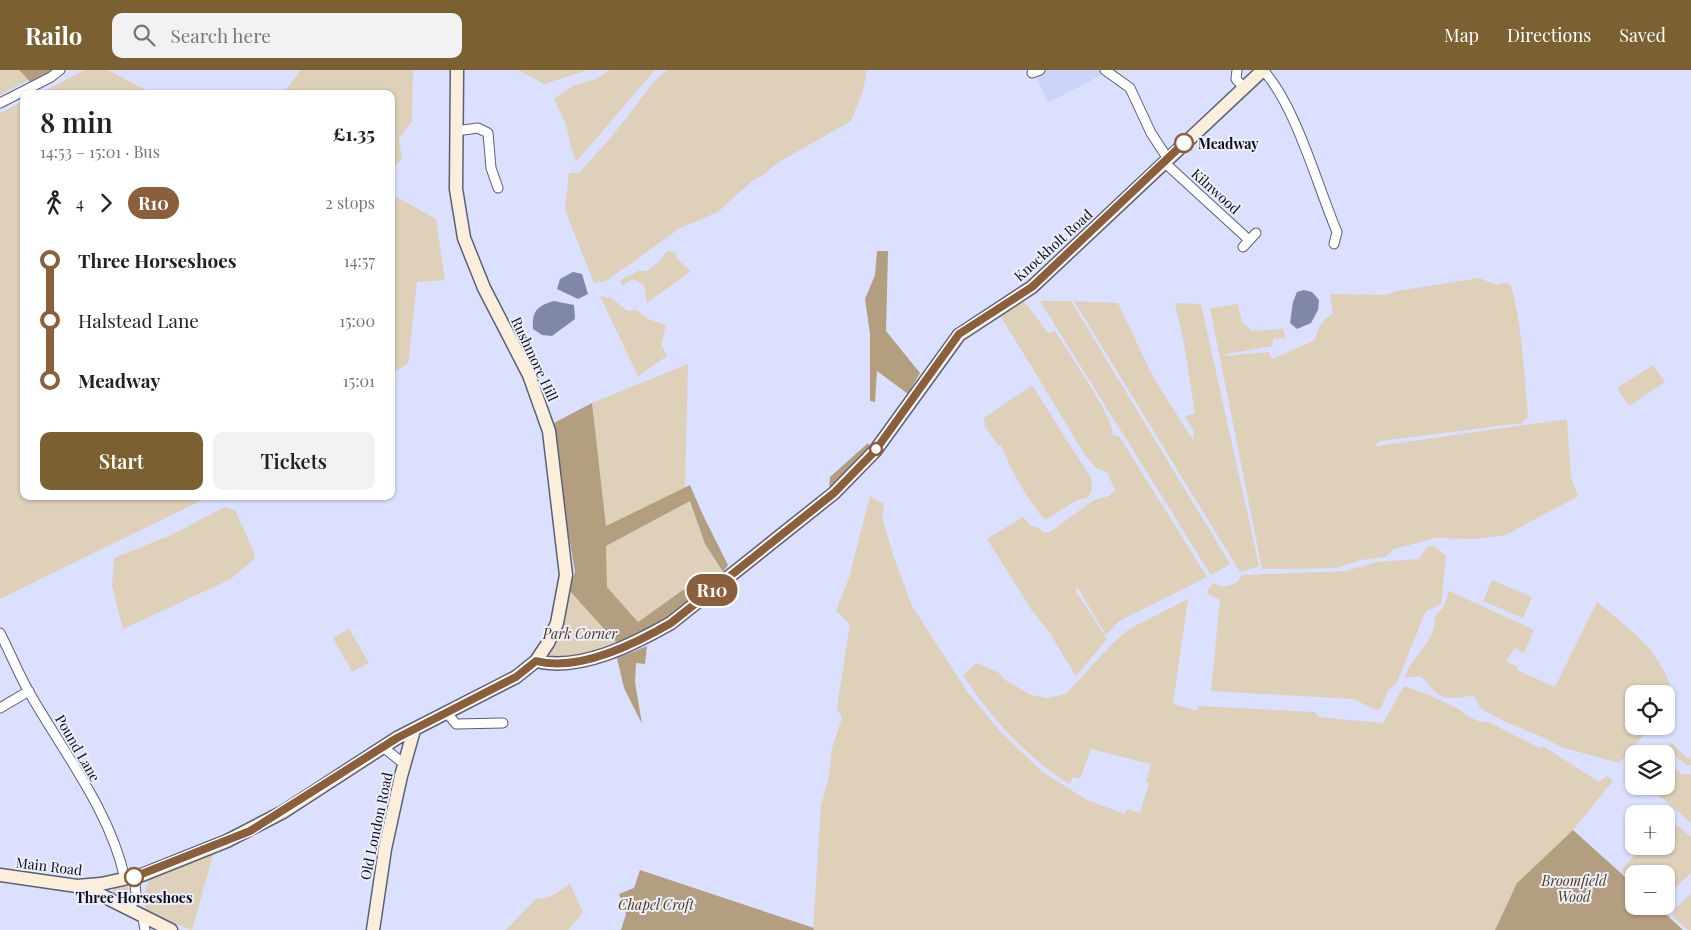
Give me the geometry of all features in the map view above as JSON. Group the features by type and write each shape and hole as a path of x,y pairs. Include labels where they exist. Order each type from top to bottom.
{"street":[{"path":"26,90 51,78 60,70"},
{"name":"Rushmore Hill","path":"383,747 516,677 536,661 548,643 557,623 566,575 549,431 528,375 484,288 464,238 456,189 457,70"},
{"name":"Kilnwood","path":"1105,70 1130,88 1166,161 1249,240"},
{"path":"1237,70 1236,79 1244,88"},
{"path":"1259,71 1280,93 1301,139 1336,232 1334,244"},
{"name":"Knockholt Road","path":"536,661 551,665 584,660 648,636 671,623 834,493 875,451 959,334 1032,287 1244,88 1259,71"},
{"path":"0,102 20,93"},
{"path":"456,131 478,128 488,133 491,168 498,188"},
{"path":"1243,248 1256,233"},
{"name":"Pound Lane","path":"0,633 29,691 77,770 119,851 136,893 130,910"},
{"path":"0,708 29,691"},
{"path":"446,713 456,724 503,723"},
{"name":"Old London Road","path":"373,930 385,849 404,764 414,730"},
{"path":"383,747 404,764"},
{"name":"Main Road","path":"0,875 89,886 129,878 250,831 294,805 383,747"},
{"path":"89,886 93,891 130,910 144,924 171,930"}],"shaded area":[{"path":"1033,70 1111,70 1048,103"},
{"path":"573,272 582,274 588,294 578,299 557,289 560,279"},
{"path":"1304,290 1312,292 1319,300 1318,310 1311,323 1297,329 1290,323 1293,302 1297,292"},
{"path":"554,301 574,305 575,319 552,336 542,335 533,329 533,318 540,307"}],"green space":[{"path":"0,70 19,70 28,80 0,95"},
{"path":"19,70 61,70 32,84"},
{"path":"84,70 108,70 146,90 46,90"},
{"path":"301,70 413,70 412,121 399,138 402,159 395,166 395,90 286,90"},
{"path":"518,70 588,70 544,84"},
{"path":"610,70 655,70 576,162 566,124 554,99 575,85 596,79"},
{"path":"667,70 867,70 863,91 851,121 777,163 765,174 753,180 718,212 680,228 606,281 594,283 565,210 569,173 579,173 612,136 653,83"},
{"path":"20,103 20,500 202,500 0,599 0,113"},
{"path":"395,196 436,219 445,280 417,282 408,364 395,371"},
{"path":"667,251 675,253 679,261 691,271 647,303 644,285 632,279 622,286 620,280 638,271 647,271 660,261"},
{"path":"877,251 888,251 886,331 920,373 908,394 877,371 875,402 870,401 870,334 865,299 875,275"},
{"path":"1479,278 1497,285 1507,283 1511,286 1521,334 1528,417 1522,423 1380,441 1374,445 1378,446 1567,419 1571,477 1578,496 1506,535 1477,539 1435,538 1394,549 1385,557 1361,560 1336,568 1262,569 1210,308 1238,304 1242,322 1252,331 1283,329 1286,338 1273,339 1273,346 1226,354 1224,356 1269,352 1272,359 1315,340 1323,321 1333,314 1330,294 1385,295 1397,291"},
{"path":"600,296 611,298 628,311 637,310 648,319 666,325 661,345 667,356 641,374 639,378"},
{"path":"1021,300 1028,306 1048,333 1055,331 1098,399 1111,426 1113,435 1119,436 1207,577 1119,621 1106,635 1078,588 1075,590 1107,639 1076,676 1048,630 1032,611 987,539 1023,517 1031,526 1038,527 1043,532 1050,532 1094,500 1109,496 1115,490 1107,472 1096,468 1085,455 1000,315"},
{"path":"1040,301 1071,301 1230,564 1211,575"},
{"path":"1074,301 1118,303 1152,375 1193,440 1194,432 1185,416 1195,414 1185,349 1175,303 1201,304 1259,566 1240,572"},
{"path":"688,364 685,488 606,526 592,403"},
{"path":"1653,365 1665,382 1629,406 1617,388"},
{"path":"1032,385 1091,478 1092,490 1087,498 1077,500 1045,520 1020,484 1001,445 998,445 985,427 984,418"},
{"path":"592,403 606,526 690,485 728,565 723,572 705,544 690,501 606,546 607,587 638,622 697,580 706,587 670,618 648,631 616,642 569,590 575,572 550,425"},
{"path":"868,443 871,450 829,490 830,477"},
{"path":"870,496 884,504 882,516 893,555 912,606 968,693 999,730 1041,771 1087,800 1125,814 1127,809 1140,813 1149,783 1146,782 1151,764 1091,749 1080,779 1073,777 1070,784 1040,763 1011,736 984,705 963,675 977,663 998,672 1005,680 1031,695 1047,698 1066,694 1114,642 1129,629 1188,599 1173,704 1197,711 1198,706 1315,712 1318,717 1383,723 1404,686 1461,710 1473,719 1489,722 1539,748 1543,746 1599,782 1607,776 1613,781 1573,830 1517,883 1495,930 813,930 821,806 828,780 832,748 842,718 837,708 850,624 836,611 849,578"},
{"path":"690,501 705,544 723,572 706,587 697,580 638,622 607,587 606,546"},
{"path":"225,507 235,510 254,552 254,559 231,579 123,629 112,586 114,558 171,535"},
{"path":"1434,546 1446,556 1441,604 1426,611 1396,684 1388,690 1381,708 1376,710 1353,699 1211,691 1220,600 1207,593 1212,583 1224,587 1238,582 1242,575 1346,571 1377,562 1419,559 1427,547"},
{"path":"1492,580 1532,597 1523,618 1483,601"},
{"name":"Park Corner","path":"569,590 616,642 571,656 553,657 545,654"},
{"path":"1449,591 1534,630 1524,653 1515,648 1506,661 1518,667 1517,670 1555,687 1597,602 1645,644 1662,668 1670,685 1625,685 1625,735 1644,735 1635,745 1625,745 1625,756 1619,763 1561,747 1481,709 1474,696 1443,697 1434,691 1420,676 1405,678 1412,663 1432,633 1434,618 1444,606"},
{"path":"349,629 369,663 352,672 333,638"},
{"path":"647,646 645,664 636,663 635,682 642,724 624,688 617,658"},
{"path":"1675,746 1688,759 1691,756 1691,765 1688,766 1675,756"},
{"path":"1675,768 1682,774 1691,774 1691,823 1675,809 1675,805 1670,805 1658,795 1675,795"},
{"path":"1675,824 1691,837 1691,873 1675,888 1675,865 1626,865 1635,855 1675,855"},
{"name":"Broomfield Wood","path":"1573,830 1625,877 1625,915 1667,915 1683,930 1495,930 1517,883"},
{"path":"214,851 192,930 148,914 144,900 150,878"},
{"path":"1625,866 1625,874 1622,872"},
{"name":"Chapel Croft","path":"640,870 814,928 813,930 621,930 626,914 619,894 634,888"},
{"path":"570,884 583,912 568,930 506,930 536,899 550,897"},
{"path":"126,886 132,889 129,899 113,893 113,889"},
{"path":"1691,893 1691,930 1688,930 1673,917 1676,908"}],"bus line":[{"name":"R10","path":"134,877 250,831 272,819 397,738 516,677 536,661 551,665 584,660 648,636 671,623 834,493 875,451 959,334 1032,287 1184,143"}],"place":[{"name":"Meadway","path":"1184,143"},
{"name":"Three Horseshoes","path":"134,877"}]}
